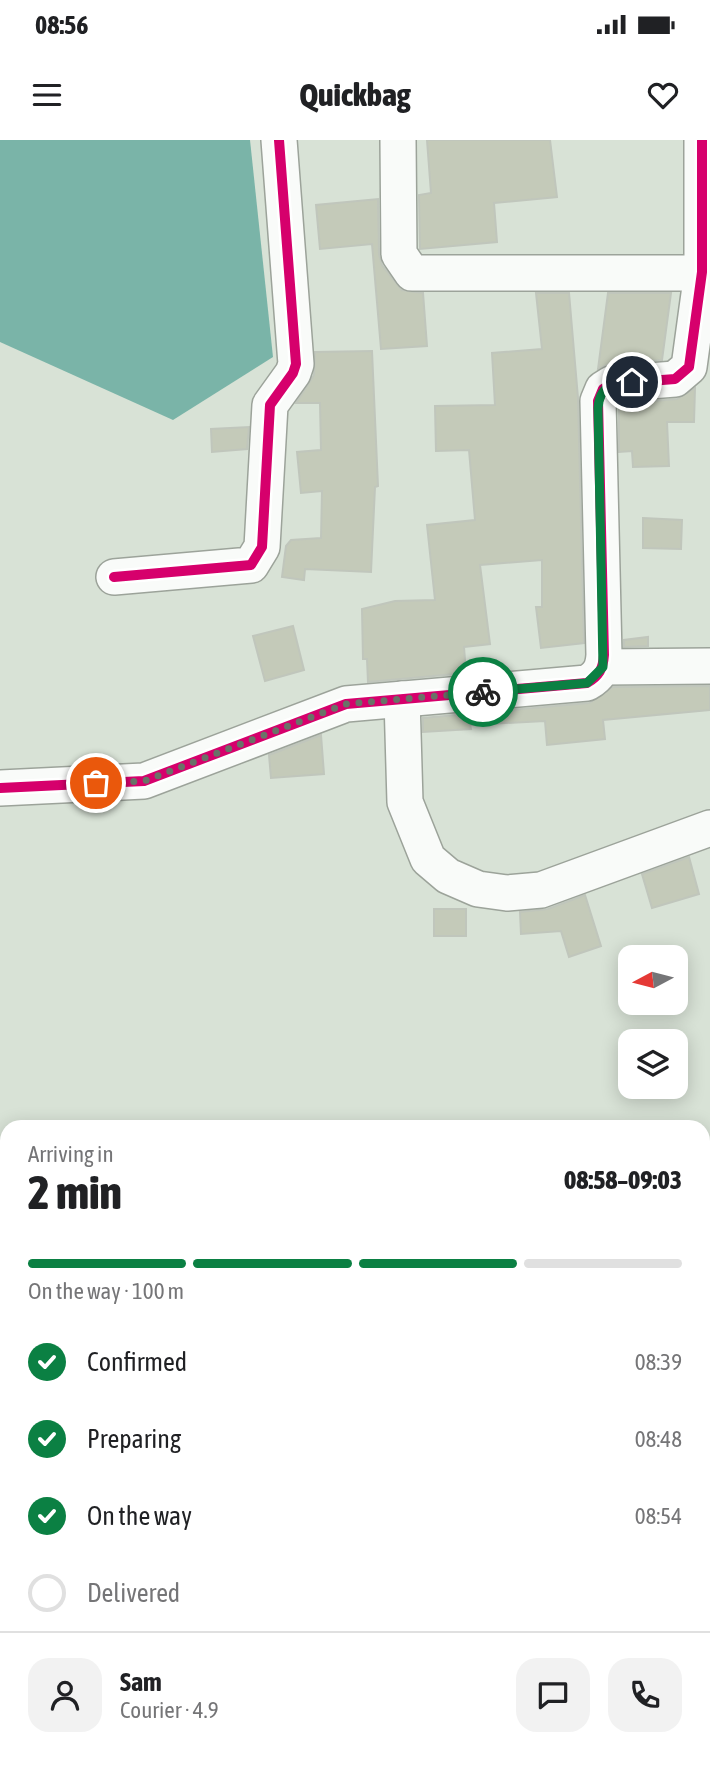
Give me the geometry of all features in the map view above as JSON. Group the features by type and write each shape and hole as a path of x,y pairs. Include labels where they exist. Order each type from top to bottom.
{"street":[{"path":"114,577 251,565 262,547 270,405 296,364 279,140"},
{"path":"398,140 399,254 412,273 706,273"},
{"path":"603,667 598,401 603,389 611,384 675,379 689,368 706,273 702,140"},
{"path":"0,788 144,781 346,704 587,683 603,667 710,666"},
{"path":"402,699 405,803 428,859 448,876 478,889 508,893 541,890 710,828"}],"water":[{"path":"0,140 250,140 273,357 173,420 0,342"}],"building":[{"path":"427,140 550,140 557,197 494,203 497,242 420,249 419,195 431,193"},
{"path":"378,199 379,254 382,265 402,290 423,293 427,346 381,349 372,244 320,249 316,205"},
{"path":"536,293 569,293 578,398 584,643 541,648 536,607 542,607 542,560 480,565 490,644 464,647 466,673 368,682 367,659 363,659 362,609 395,601 435,600 427,525 475,520 469,450 436,451 435,406 495,405 492,353 542,349"},
{"path":"608,293 671,293 662,360 609,364 598,369"},
{"path":"372,351 378,486 375,487 371,572 305,569 304,580 282,577 286,546 291,540 321,538 322,491 301,493 297,452 321,450 320,403 296,403 314,375 315,352"},
{"path":"695,388 694,422 667,422 669,466 633,467 632,451 619,452 619,404 677,399"},
{"path":"249,427 247,449 212,452 211,429"},
{"path":"643,518 682,520 681,549 643,548"},
{"path":"293,626 304,670 265,681 253,636"},
{"path":"648,637 648,646 624,647 624,640"},
{"path":"710,686 710,710 603,720 605,739 547,745 545,721 470,725 471,729 423,732 423,718 589,703 613,687"},
{"path":"321,735 324,774 271,778 269,755"},
{"path":"689,857 699,894 652,908 642,874"},
{"path":"585,895 601,946 569,957 561,931 521,934 520,912 548,909"},
{"path":"434,909 466,909 466,936 434,936"}],"cycle path":[{"path":"114,577 251,565 262,547 270,405 293,373 296,364 279,140"},
{"path":"0,788 144,781 346,704 587,683 595,678 600,672 604,655 598,401 603,389 611,384 675,379 689,367 702,272 702,140"}],"way so far":[{"path":"96,783 144,781 346,704 483,692"}],"route":[{"path":"483,692 587,683 594,680 603,667 598,401 603,389 611,384 632,382"}]}
